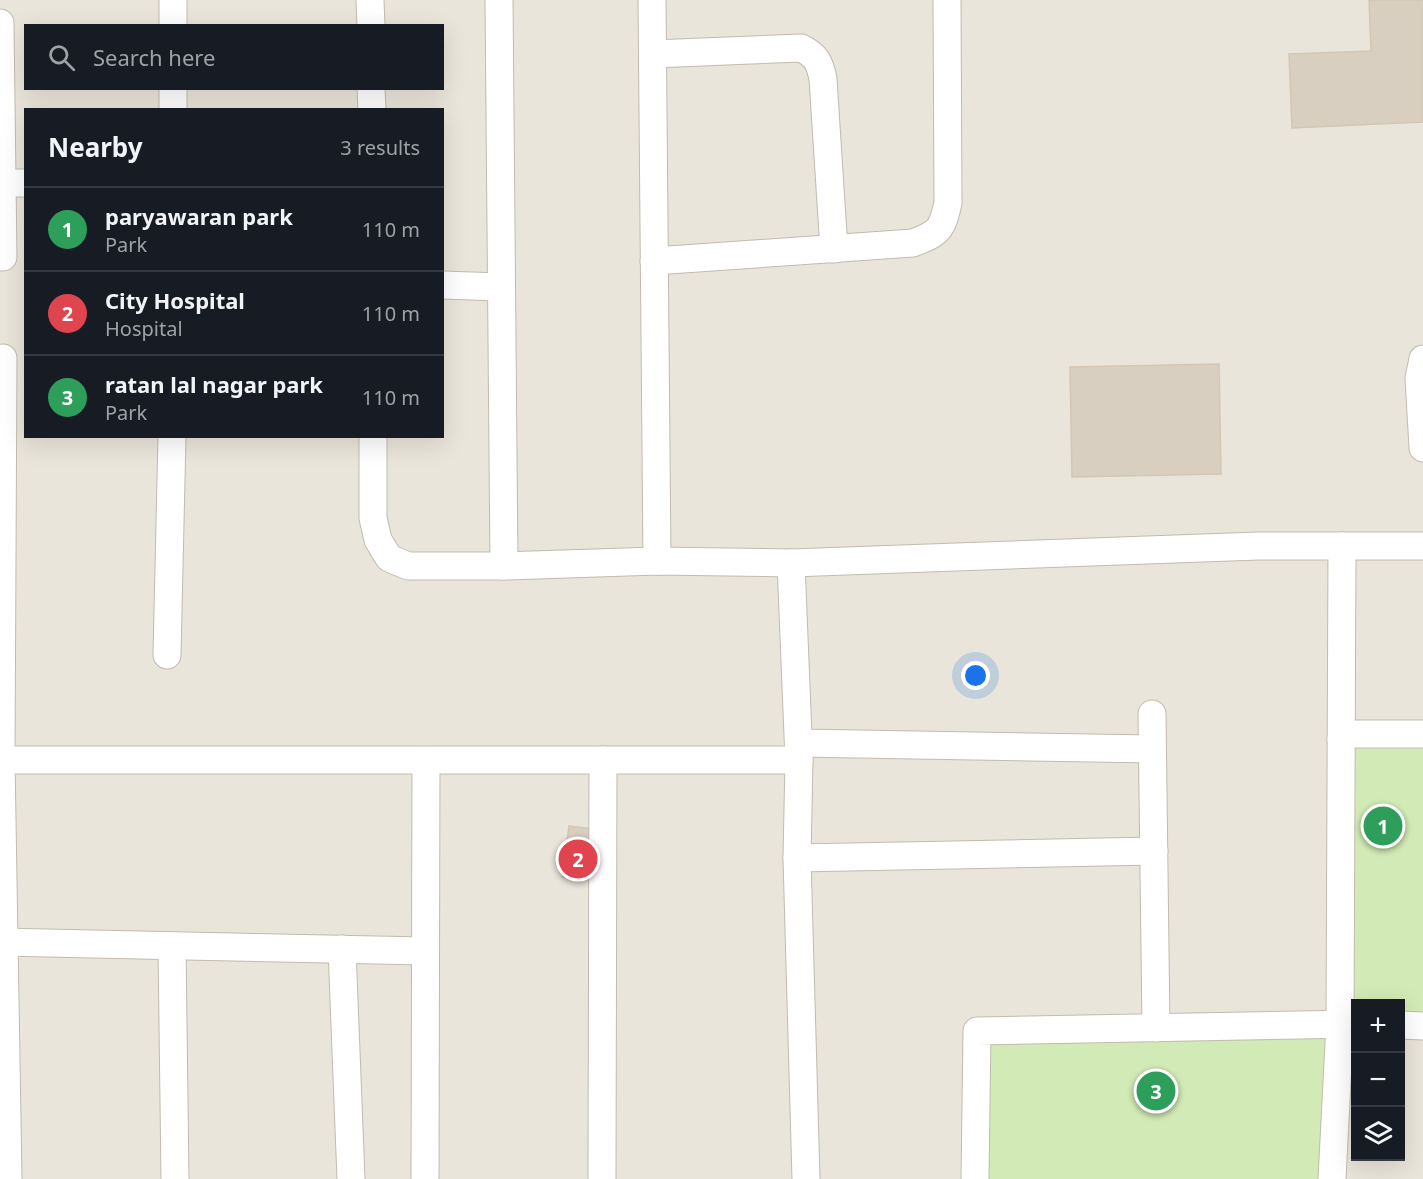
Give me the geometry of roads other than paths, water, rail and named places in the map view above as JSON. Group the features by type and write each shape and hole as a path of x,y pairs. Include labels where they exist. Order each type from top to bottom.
{"street":[{"path":"173,0 173,24"},
{"path":"370,0 371,24"},
{"path":"499,0 504,566"},
{"path":"652,0 657,561"},
{"path":"654,261 913,243 933,235 944,222 948,203 947,0"},
{"path":"0,23 13,183 3,257"},
{"path":"652,54 801,48 813,54 821,65 823,79 834,249"},
{"path":"173,90 173,108"},
{"path":"371,90 372,108"},
{"path":"444,285 501,287"},
{"path":"8,1179 0,760 1,506 9,358"},
{"path":"1423,359 1419,378 1423,448"},
{"path":"167,655 172,438"},
{"path":"373,438 373,518 378,540 389,558 408,566 504,566 657,561 791,562 1258,546 1423,546"},
{"path":"1332,1179 1348,1024 1341,739 1342,546"},
{"path":"791,562 799,752 797,858 806,1179"},
{"path":"1152,714 1156,1028"},
{"path":"1341,739 1352,734 1423,734"},
{"path":"0,760 603,760 799,752 1152,749"},
{"path":"602,1179 603,760"},
{"path":"425,1179 426,761"},
{"path":"797,858 1154,851"},
{"path":"2,942 424,951"},
{"path":"172,946 176,1179"},
{"path":"342,949 351,1179"},
{"path":"975,1179 977,1031 1348,1024"},
{"path":"1405,1026 1423,1026"}],"place":[{"name":"paryawaran park","path":"1383,826"},
{"name":"City Hospital","path":"578,859"},
{"name":"ratan lal nagar park","path":"1156,1091"}]}
